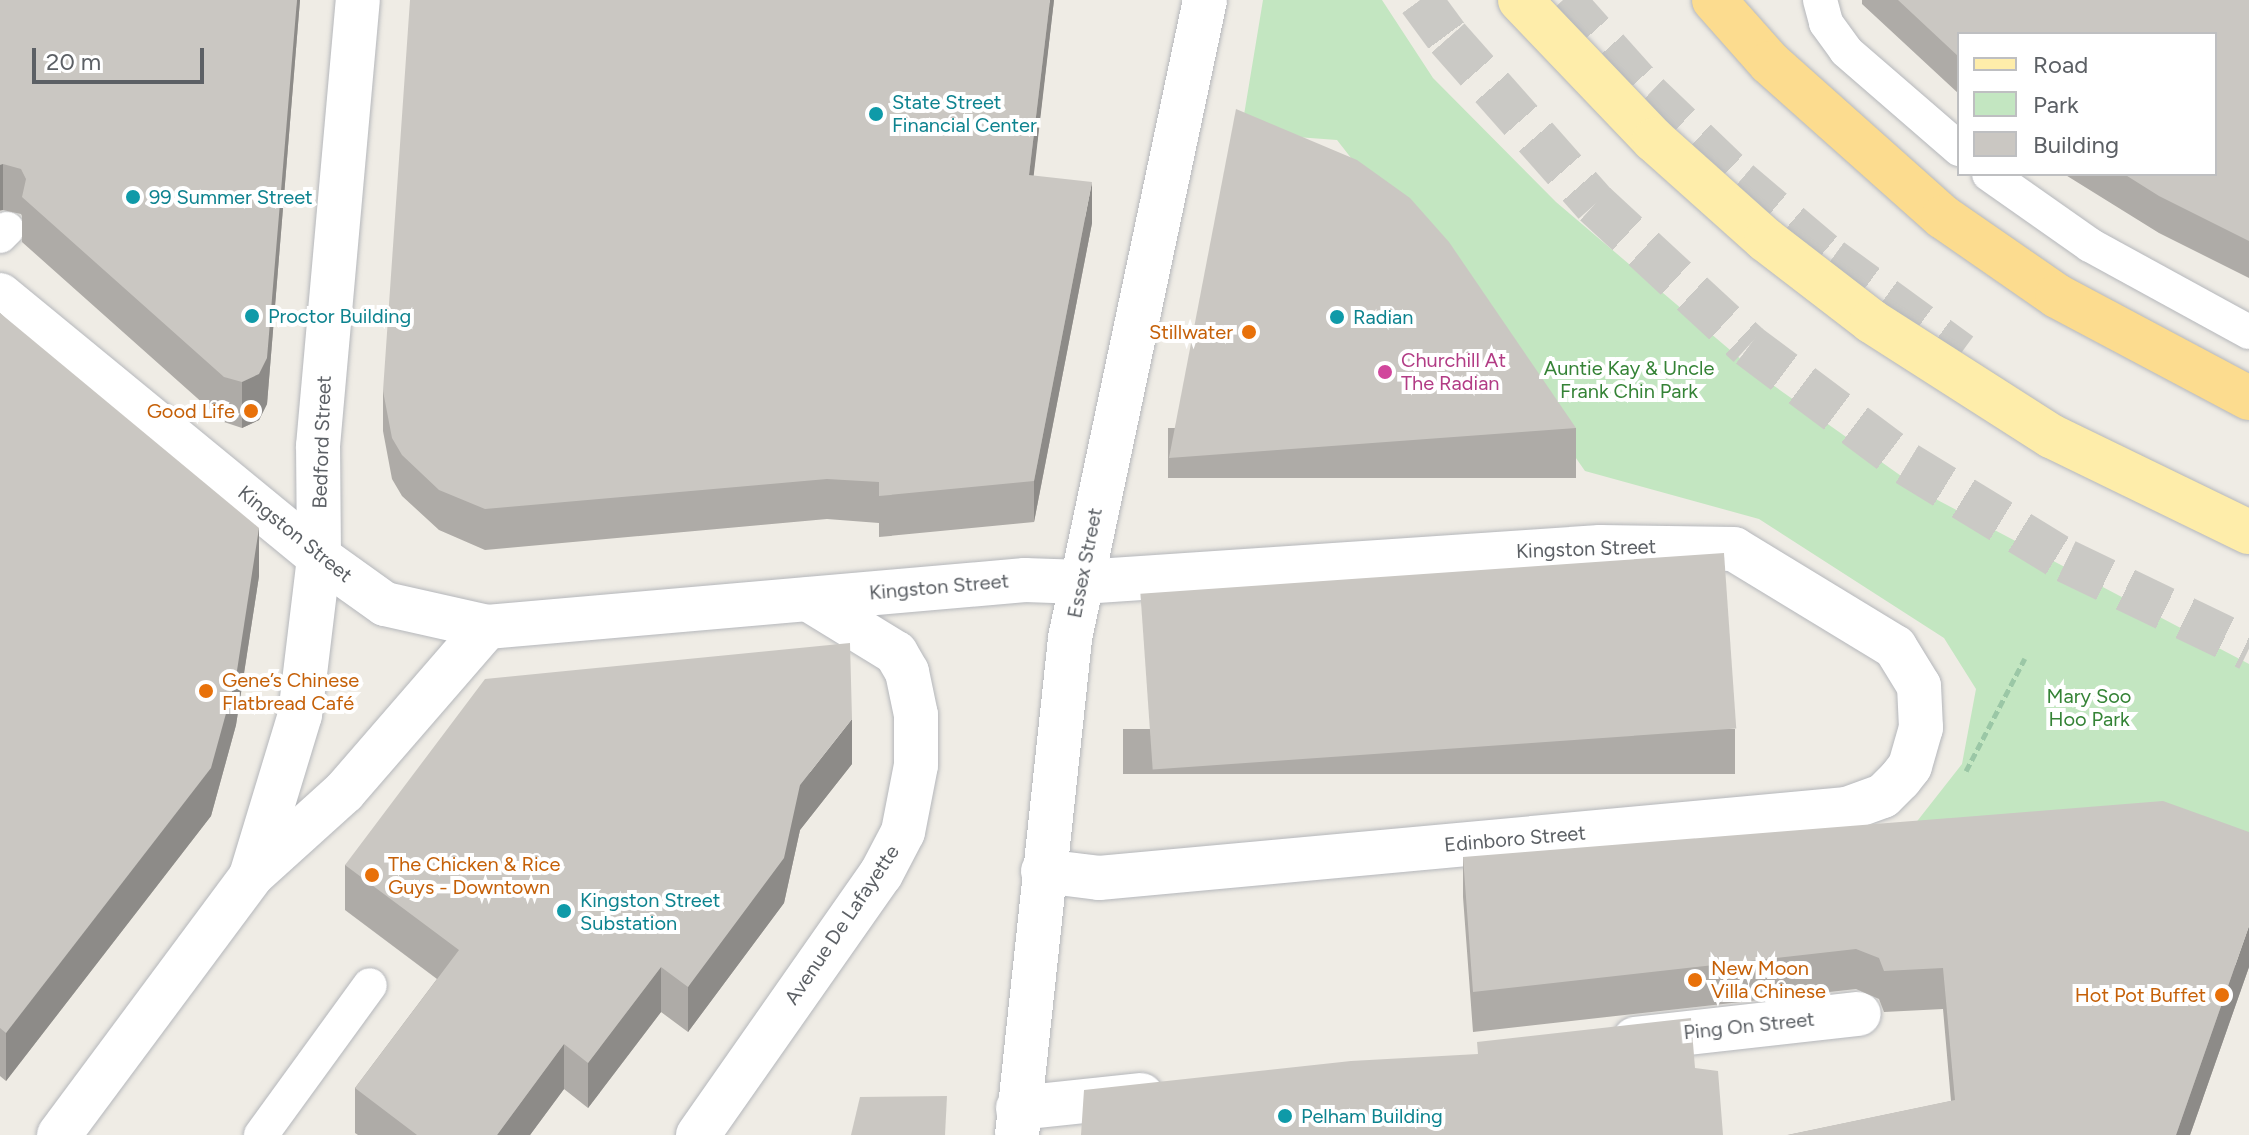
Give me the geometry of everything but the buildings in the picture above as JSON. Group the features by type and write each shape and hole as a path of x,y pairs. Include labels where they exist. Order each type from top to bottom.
{"highway":[{"path":"1714,0 1770,63 1943,217 2057,296 2249,398"}],"main road":[{"path":"1520,0 1654,140 1785,256 1859,313 2051,436 2249,532"}],"street":[{"name":"Bedford Street","path":"251,876 300,715 319,557 318,446 358,0"},
{"name":"Essex Street","path":"1018,1121 1070,638 1205,0"},
{"name":"Kingston Street","path":"0,295 319,557 385,604 487,627 1025,580 1082,582 1600,547 1734,549 1895,647 1915,674 1922,706"},
{"name":"Avenue De Lafayette","path":"698,1135 881,874 903,832 916,765 916,715 907,672 896,653 808,599"},
{"name":"Bedford Street","path":"59,1135 251,876 344,792 487,627"},
{"name":"Edinboro Street","path":"1043,871 1099,878 1847,809 1883,796 1910,766 1922,706"},
{"name":"Ping On Street","path":"1591,1044 1859,1014"},
{"path":"1018,1121 1181,1091"}],"lane":[{"path":"1820,0 1826,23 1846,51 1957,147"},
{"path":"1992,176 2090,245 2249,332"},
{"path":"261,1135 370,985"}],"green space":[{"name":"Mary Soo Hoo Park","path":"1263,0 1382,0 1433,78 1556,202 1763,378 1928,495 2249,664 2249,861 1911,829 1962,764 1976,689 1944,638 1759,519 1585,471 1492,338 1337,140 1241,133"}],"tunnel":[{"path":"1420,0 1448,38 1595,204 1749,346 1907,464 2066,561 2249,649"},
{"path":"1563,0 1648,95 1739,182 1831,260 1960,354"}],"place":[{"name":"State Street Financial Center","path":"876,114"},
{"name":"99 Summer Street","path":"133,197"},
{"name":"Proctor Building","path":"252,316"},
{"name":"Radian","path":"1337,317"},
{"name":"Stillwater","path":"1249,332"},
{"name":"Churchill At The Radian","path":"1385,372"},
{"name":"Good Life","path":"251,411"},
{"name":"Gene’s Chinese Flatbread Café","path":"206,691"},
{"name":"The Chicken & Rice Guys - Downtown","path":"372,875"},
{"name":"Kingston Street Substation","path":"564,911"},
{"name":"New Moon Villa Chinese","path":"1695,980"},
{"name":"Hot Pot Buffet","path":"2222,995"},
{"name":"Pelham Building","path":"1285,1116"}],"park label":[{"name":"Auntie Kay & Uncle Frank Chin Park","path":"1629,380"}]}
